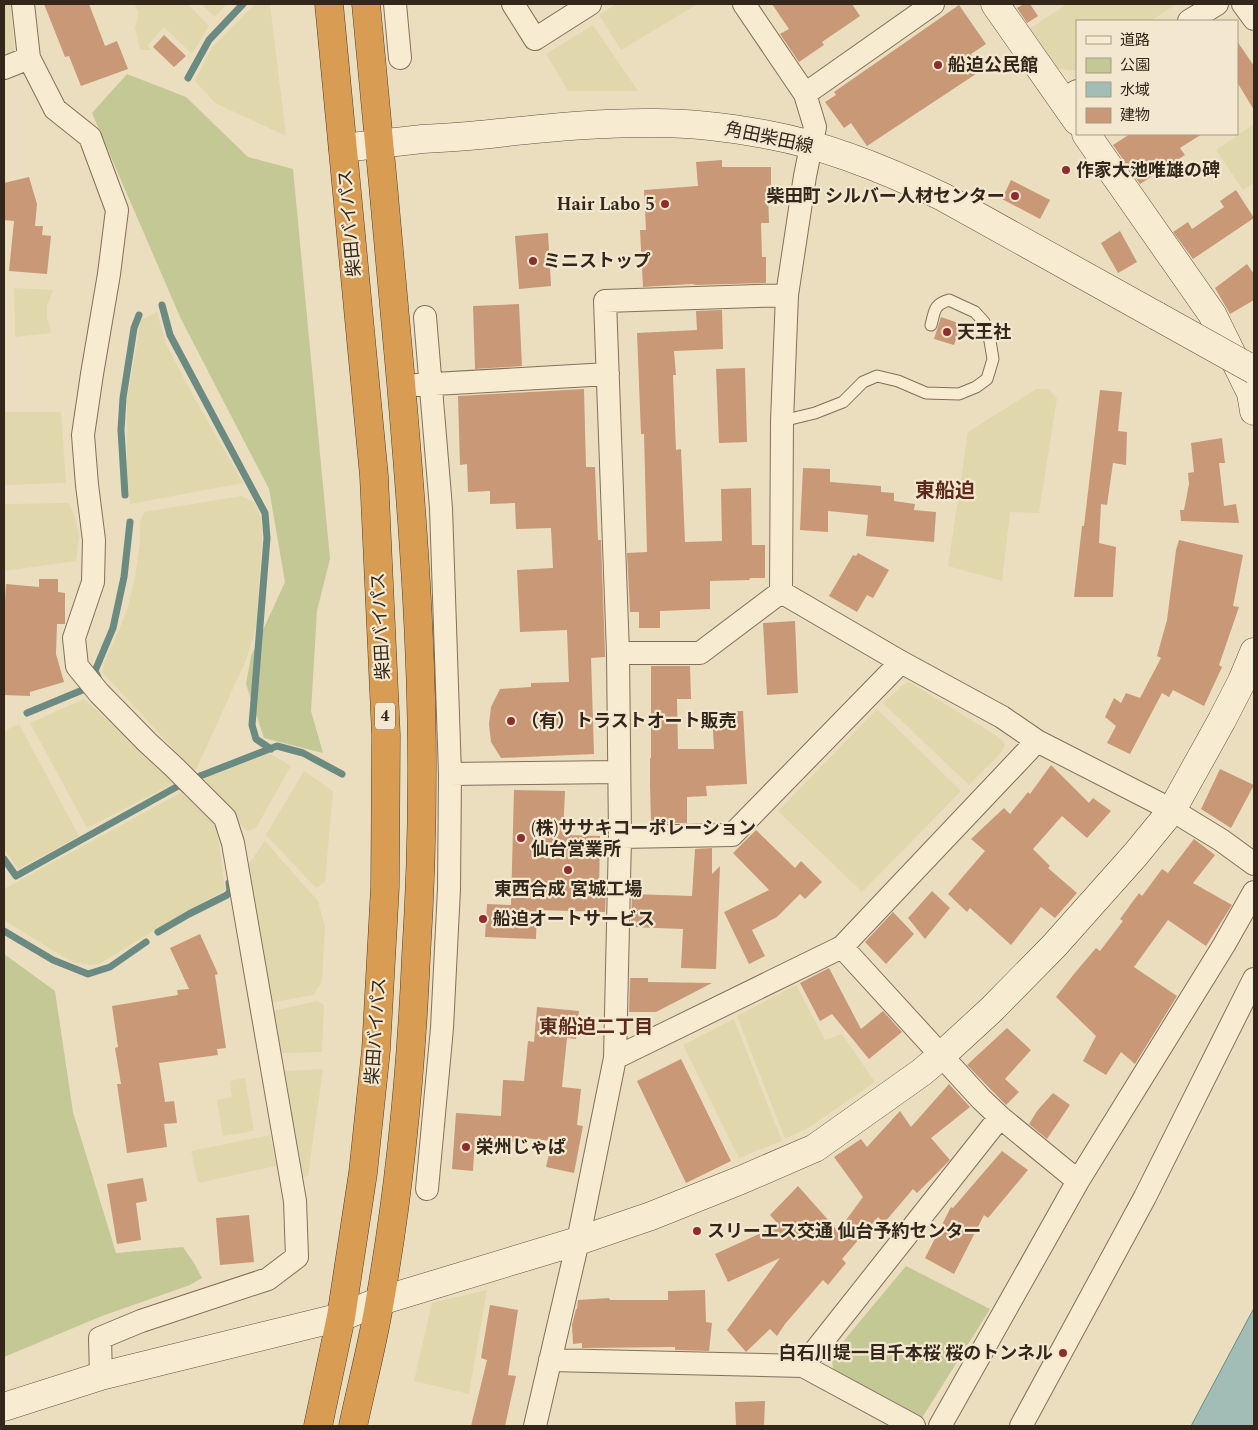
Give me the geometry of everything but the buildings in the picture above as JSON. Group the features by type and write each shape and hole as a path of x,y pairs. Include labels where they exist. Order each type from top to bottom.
{"highway":[{"name":"柴田バイパス","path":"318,1426 341,1317 363,1173 376,1050 385,887 386,735 374,476 329,4"},
{"name":"柴田バイパス","path":"353,1426 380,1301 397,1189 413,1031 421,859 422,768 418,614 411,498 366,4"}],"street":[{"path":"23,4 29,58 55,109 90,137 117,210 109,274 83,435 94,540 93,582 74,638 77,666 99,693 225,818 233,844 295,1201 297,1257 268,1279 141,1321 100,1338 101,1376"},
{"path":"395,4 400,58"},
{"path":"513,4 535,39 590,4"},
{"path":"744,4 805,94 815,127 796,228 787,295 782,421 781,592"},
{"path":"805,94 933,4"},
{"path":"995,4 1072,104"},
{"path":"1191,20 1217,4"},
{"path":"1243,4 1254,19"},
{"path":"4,68 29,58"},
{"name":"角田柴田線","path":"343,148 421,139 658,122 703,125 771,135 811,145 882,169 943,197 1254,370"},
{"path":"1087,135 1212,314 1251,393 1254,412"},
{"path":"534,1426 578,1241 615,1058 620,837 618,653 605,301 787,295"},
{"path":"425,317 441,508 450,774 449,889 442,1033 427,1189"},
{"path":"401,386 608,374"},
{"path":"618,653 700,653 781,592"},
{"path":"781,592 901,662 1002,717 1037,741 1172,810 1221,840 1254,864"},
{"path":"4,1406 101,1376 341,1317 380,1301 578,1241 651,1216 815,1148 922,1072 942,1055 991,1010 1054,946 1136,854 1172,810 1222,720 1248,684 1254,652"},
{"path":"620,837 732,834 901,662"},
{"path":"615,1058 842,947 1037,741"},
{"path":"450,774 619,772"},
{"path":"940,1426 1078,1181 1224,945 1254,892"},
{"path":"842,947 1000,1118 1078,1181"},
{"path":"1021,1426 1145,1197 1254,979"},
{"path":"413,1031 442,1033"},
{"path":"803,1366 1000,1118"},
{"path":"550,1360 803,1366 914,1426"}],"lane":[{"path":"782,421 815,413 844,402 863,382 877,376 898,381 926,393 960,394 976,387 987,379 993,359 984,322 976,312 949,300 940,303 934,310 931,325"}],"shaded area":[{"path":"4,4 11,4 14,52 4,56"},
{"path":"134,4 188,4 209,26 192,54 164,27 148,45 151,50 140,50 135,28 139,13"},
{"path":"201,4 227,4 215,17"},
{"path":"255,4 270,4 286,136 215,103 195,81 212,47"},
{"path":"616,4 698,4 621,50 599,15"},
{"path":"1067,4 1176,4 1152,20 1076,20 1076,71 1054,68 1026,31"},
{"path":"593,25 638,91 568,91 546,54"},
{"path":"1254,124 1254,183 1243,190 1216,150"},
{"path":"14,288 53,290 47,306 47,317 51,333 15,337"},
{"path":"157,312 166,344 243,483 130,504 127,471 127,400 141,320"},
{"path":"1036,389 1048,389 1057,398 1039,513 1010,512 1002,581 948,566 968,432"},
{"path":"4,412 61,412 66,483 4,485"},
{"path":"241,496 254,502 261,518 262,542 256,628 246,660 195,772 102,672 104,663 126,614 134,582 140,544 140,522 144,512"},
{"path":"69,503 75,517 79,536 76,561 4,571 4,504"},
{"path":"909,682 994,734 1005,745 1001,753 969,785 883,703"},
{"path":"84,699 176,782 87,828 30,723"},
{"path":"877,709 961,791 862,892 778,811"},
{"path":"19,724 79,836 18,869 4,849 4,731"},
{"path":"269,753 291,766 256,828 247,831 201,780"},
{"path":"304,771 333,791 325,882 316,888 266,835"},
{"path":"182,792 217,828 225,890 99,964 90,965 73,962 4,920 4,889"},
{"path":"265,841 318,901 325,927 322,982 313,995 269,1003 248,865"},
{"path":"796,985 825,1040 842,1034 875,1082 808,1128 785,1139 737,1016"},
{"path":"317,1001 324,1005 322,1052 278,1053 272,1011"},
{"path":"734,1019 782,1141 739,1158 683,1045"},
{"path":"323,1069 308,1176 301,1177 285,1071"},
{"path":"245,1078 254,1131 223,1136 217,1100 232,1097 230,1081"},
{"path":"270,1135 276,1166 198,1183 191,1151"},
{"path":"487,1290 469,1394 414,1381 432,1303"}],"green space":[{"path":"127,74 186,97 248,157 293,169 330,559 317,611 311,711 323,753 264,738 246,684 251,656 285,582 269,489 181,319 92,113"},
{"path":"4,954 55,991 73,1112 116,1253 183,1247 202,1278 190,1285 102,1316 4,1357"},
{"path":"906,1266 990,1309 922,1418 834,1372 831,1356"}],"water":[{"path":"1254,1308 1254,1426 1191,1426"}],"waterway":[{"path":"188,78 209,40 243,4"},
{"path":"162,305 170,335 265,513 267,538 252,725 256,739 271,749"},
{"path":"125,495 121,430 123,398 134,328 139,315"},
{"path":"98,677 95,671 113,628 124,577 130,522"},
{"path":"27,713 85,689"},
{"path":"195,778 277,746 303,753 342,774"},
{"path":"4,859 16,876 180,785 184,789"},
{"path":"158,932 227,895 230,891 229,883"},
{"path":"4,931 53,960 88,974 110,967 146,942"}],"place":[{"name":"船迫公民館","path":"938,65"},
{"name":"作家大池唯雄の碑","path":"1066,170"},
{"name":"柴田町 シルバー人材センター","path":"1015,196"},
{"name":"Hair Labo 5","path":"665,204"},
{"name":"ミニストップ","path":"533,261"},
{"name":"天王社","path":"947,332"},
{"name":"（有）トラストオート販売","path":"511,721"},
{"name":"(株)ササキコーポレーション 仙台営業所","path":"521,838"},
{"name":"東西合成 宮城工場","path":"568,870"},
{"name":"船迫オートサービス","path":"483,919"},
{"name":"栄州じゃぱ","path":"466,1147"},
{"name":"スリーエス交通 仙台予約センター","path":"697,1231"},
{"name":"白石川堤一目千本桜 桜のトンネル","path":"1063,1353"}],"district":[{"name":"東船迫","path":"945,491"},
{"name":"東船迫二丁目","path":"596,1027"}]}
